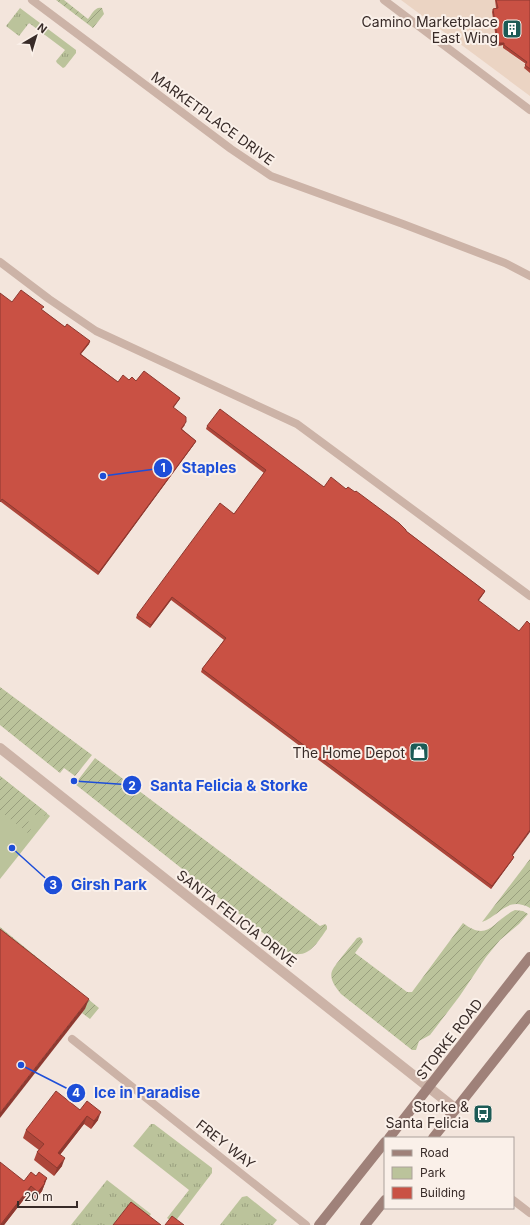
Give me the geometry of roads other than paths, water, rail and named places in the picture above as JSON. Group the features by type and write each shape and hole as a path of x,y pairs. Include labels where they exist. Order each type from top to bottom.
{"main road":[{"name":"STORKE ROAD","path":"389,1137 530,957"},
{"path":"435,1137 530,1015"},
{"path":"319,1225 384,1143"},
{"path":"365,1225 384,1201"}],"street":[{"name":"SANTA FELICIA DRIVE","path":"0,748 456,1109"}],"lane":[{"name":"MARKETPLACE DRIVE","path":"32,0 231,149 271,176 505,263 530,276"},
{"path":"384,0 530,110"},
{"path":"0,262 96,331 298,424 530,596"},
{"name":"FREY WAY","path":"72,1039 306,1225"},
{"path":"514,1201 530,1213"}],"place":[{"name":"Camino Marketplace East Wing","path":"512,29"},
{"name":"Staples","path":"103,476"},
{"name":"The Home Depot","path":"419,752"},
{"name":"Santa Felicia & Storke","path":"74,781"},
{"name":"Girsh Park","path":"12,848"},
{"name":"Ice in Paradise","path":"21,1065"},
{"name":"Storke & Santa Felicia","path":"483,1114"}]}
